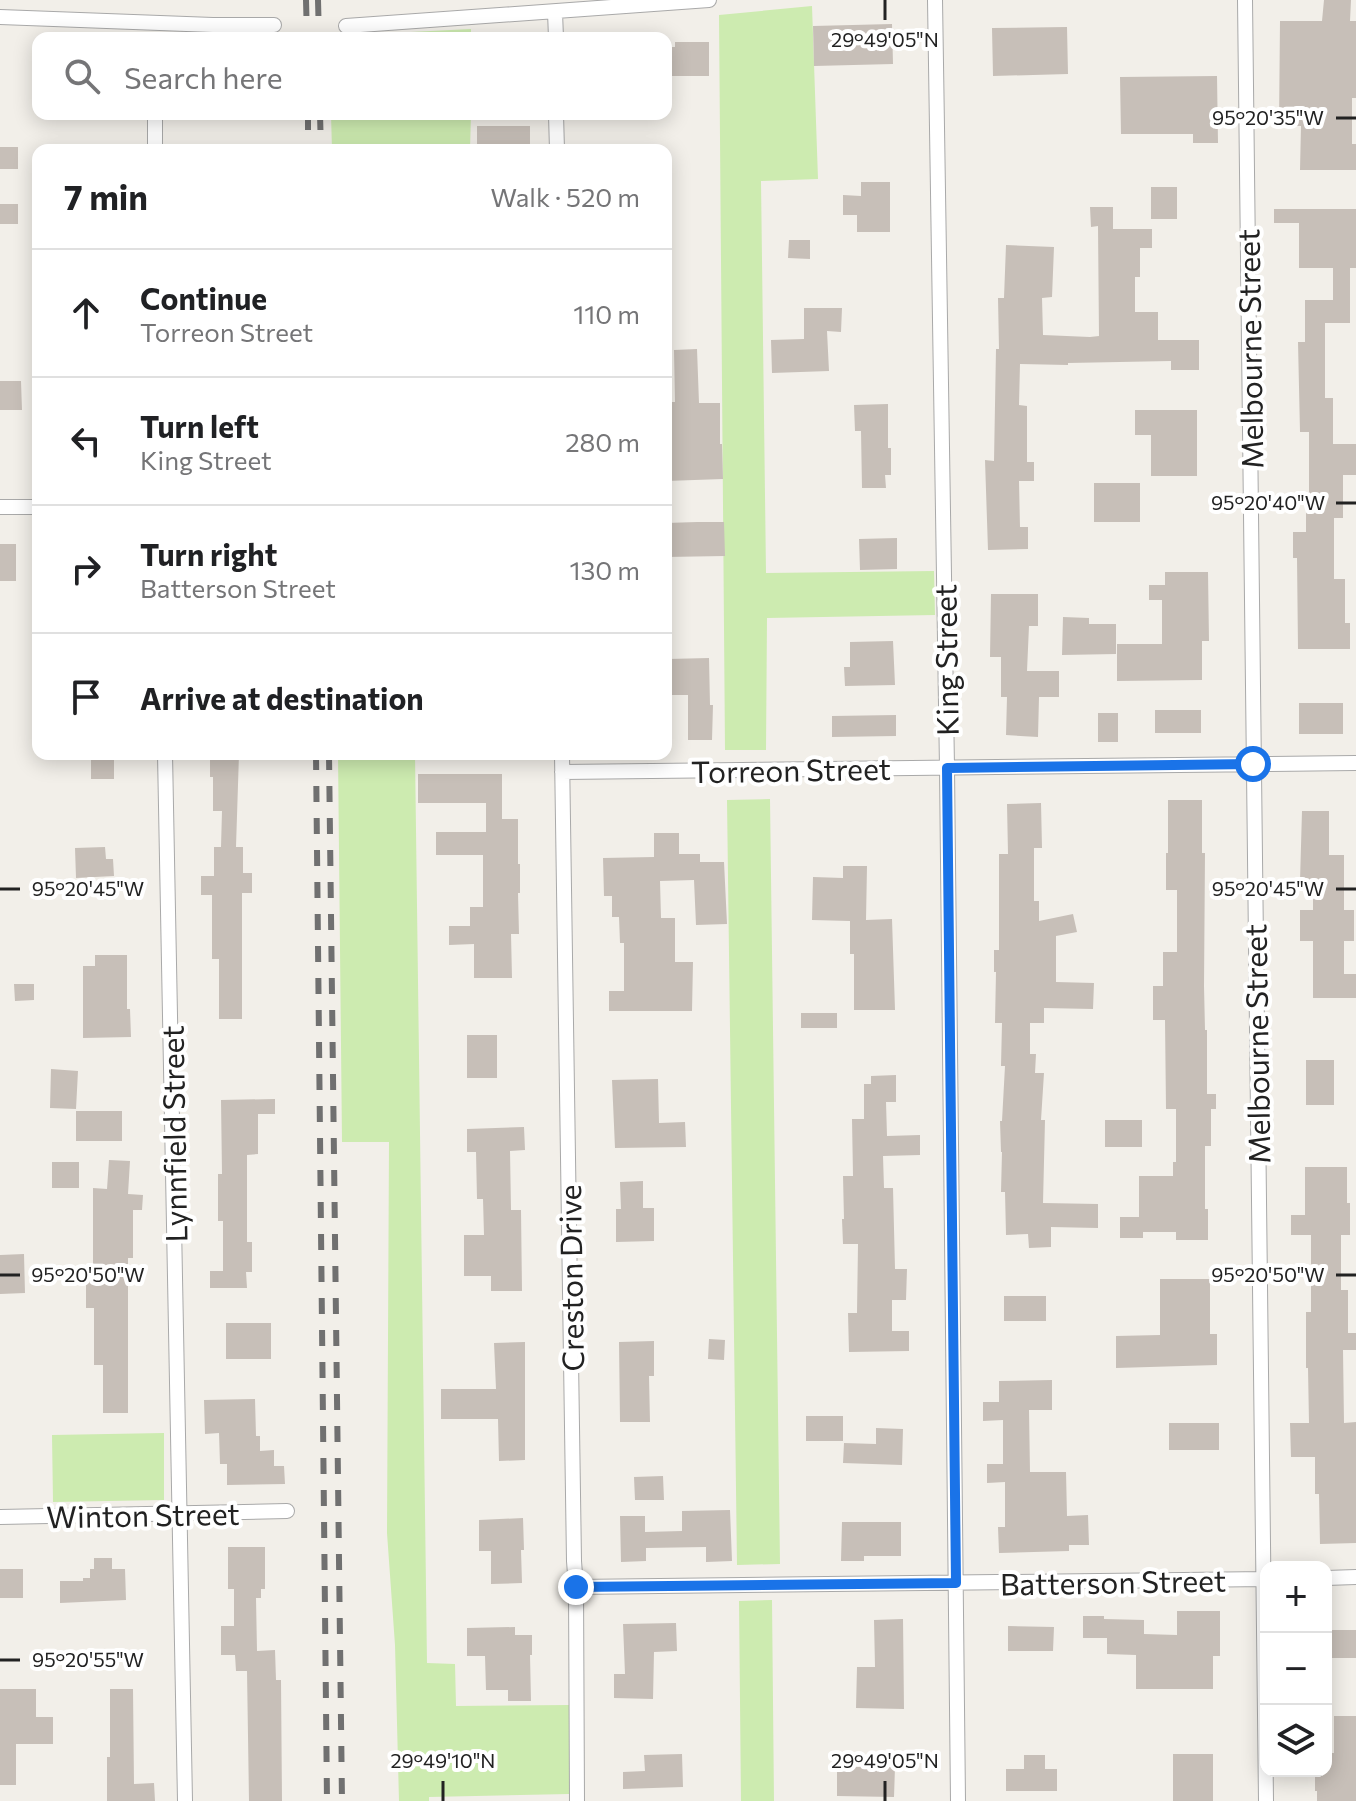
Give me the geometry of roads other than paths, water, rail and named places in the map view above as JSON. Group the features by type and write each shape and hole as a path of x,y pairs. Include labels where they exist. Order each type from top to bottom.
{"street":[{"path":"346,26 709,0"},
{"name":"King Street","path":"935,0 958,1801"},
{"name":"Melbourne Street","path":"1245,0 1265,1561"},
{"path":"555,12 556,32"},
{"path":"0,17 274,25"},
{"path":"154,22 154,32"},
{"path":"155,120 155,144"},
{"path":"556,120 557,144"},
{"path":"0,507 32,507"},
{"name":"Lynnfield Street","path":"165,760 185,1801"},
{"name":"Creston Drive","path":"562,760 577,1801"},
{"name":"Torreon Street","path":"562,772 1356,763"},
{"name":"Winton Street","path":"0,1517 287,1511"},
{"path":"1332,1578 1356,1577"},
{"name":"Batterson Street","path":"576,1587 1260,1579"},
{"name":"Melbourne Street","path":"1265,1633 1266,1801"}],"railway":[{"path":"306,0 307,32"},
{"path":"318,0 319,32"},
{"path":"308,120 308,144"},
{"path":"320,120 321,144"},
{"path":"316,760 327,1801"},
{"path":"329,760 342,1801"}]}
